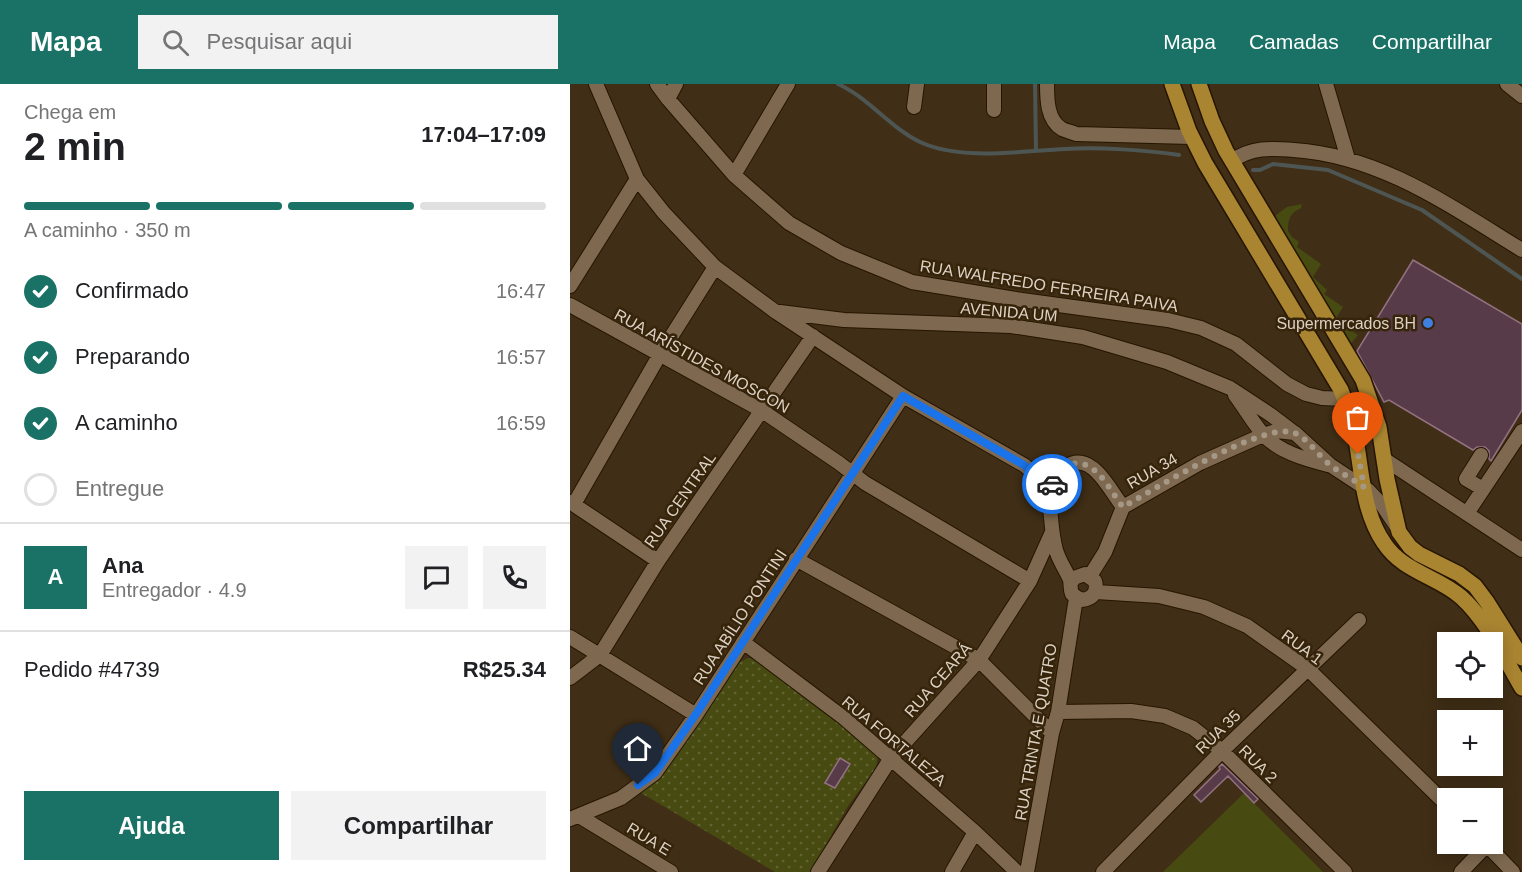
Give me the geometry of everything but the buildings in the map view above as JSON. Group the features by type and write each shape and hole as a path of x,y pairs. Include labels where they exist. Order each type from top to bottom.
{"main road":[{"path":"1172,84 1192,137 1205,163 1334,378 1344,399 1355,432 1364,487 1375,527 1390,552 1405,566 1454,591 1470,605 1522,688"},
{"path":"1198,84 1215,129 1232,160 1356,366 1375,411 1399,532 1410,547 1419,554 1458,574 1474,586 1487,602 1522,658"}],"street":[{"path":"596,84 637,179 664,213 715,267 777,312 903,396 1024,465 1044,484 1048,494 1056,550 1071,583 1070,589 1076,598 1087,600 1096,592 1095,581 1090,576 1079,575 1071,583"},
{"name":"RUA WALFREDO FERREIRA PAIVA","path":"657,84 734,175 789,223 841,254 912,282 1168,320 1201,328 1236,344 1287,384 1306,394 1322,399 1344,399"},
{"path":"668,99 676,84"},
{"path":"734,175 788,84"},
{"path":"914,107 917,84"},
{"path":"994,84 994,110"},
{"path":"1047,84 1047,104 1060,129 1076,134 1192,137"},
{"path":"1326,84 1348,159"},
{"path":"1507,84 1522,96"},
{"path":"1232,160 1253,150 1268,149 1303,151 1348,159 1374,167 1416,186 1522,250"},
{"path":"570,286 637,179"},
{"path":"658,561 572,503 715,267"},
{"name":"RUA ARÍSTIDES MOSCON","path":"570,305 659,356 761,410 853,475 1030,581"},
{"name":"AVENIDA UM","path":"777,312 844,320 1011,326 1083,337 1167,362 1230,388 1296,434 1330,465 1364,487 1383,506 1399,532"},
{"name":"RUA CENTRAL","path":"570,678 600,655 658,561 813,336"},
{"name":"AVENIDA UM","path":"1230,388 1263,435 1286,451 1305,459 1330,465"},
{"name":"RUA ABÍLIO PONTINI","path":"574,817 621,798 655,773 696,714 903,396"},
{"path":"1263,435 1276,431 1296,434"},
{"path":"1468,512 1522,431"},
{"name":"RUA 34","path":"1123,507 1200,463 1263,435"},
{"path":"1481,455 1466,479 1483,489"},
{"path":"1384,459 1468,512 1522,550"},
{"path":"1048,494 1060,469 1071,464 1082,463 1097,472 1123,507 1105,552 1090,576"},
{"name":"RUA CEARÁ","path":"818,872 891,758 979,660 1030,581 1053,532"},
{"path":"796,559 979,660 1052,733"},
{"name":"RUA 1","path":"1096,592 1160,596 1204,607 1247,626 1308,669 1437,795"},
{"name":"RUA TRINTA E QUATRO","path":"1027,872 1052,733 1058,712 1076,598"},
{"name":"RUA 35","path":"1103,872 1222,751 1359,620"},
{"path":"570,637 696,714"},
{"name":"RUA FORTALEZA","path":"743,642 844,718 975,832 1017,872"},
{"name":"RUA 2","path":"1058,712 1131,711 1165,716 1193,728 1222,751 1345,872"},
{"name":"RUA E","path":"574,817 672,872"},
{"path":"952,872 975,832"},
{"path":"1461,872 1477,854"},
{"path":"1496,854 1513,872"}],"green space":[{"path":"1302,204 1301,208 1290,217 1288,231 1299,242 1297,247 1321,264 1313,277 1327,290 1324,294 1343,307 1335,320 1276,219 1276,215 1287,207"},
{"path":"1336,320 1358,335 1350,345"},
{"path":"748,658 766,660 878,756 876,768 848,806 810,872 775,872 641,793 662,773 737,664"},
{"path":"1244,793 1323,872 1163,872"}],"waterway":[{"path":"838,84 860,97 898,129 936,148 972,153 1107,149 1179,155"},
{"path":"1035,84 1036,151"},
{"path":"1253,170 1260,170 1273,164 1328,170 1422,210 1522,279"}],"way so far":[{"path":"1052,484 1060,469 1071,464 1082,463 1097,472 1123,507 1200,463 1263,435 1283,431 1296,434 1330,465 1364,487 1358,454"}],"place":[{"name":"Supermercados BH","path":"1428,323"}],"route":[{"path":"638,785 655,773 696,714 903,396 1024,465 1034,472 1044,484 1048,494 1052,484"}]}
